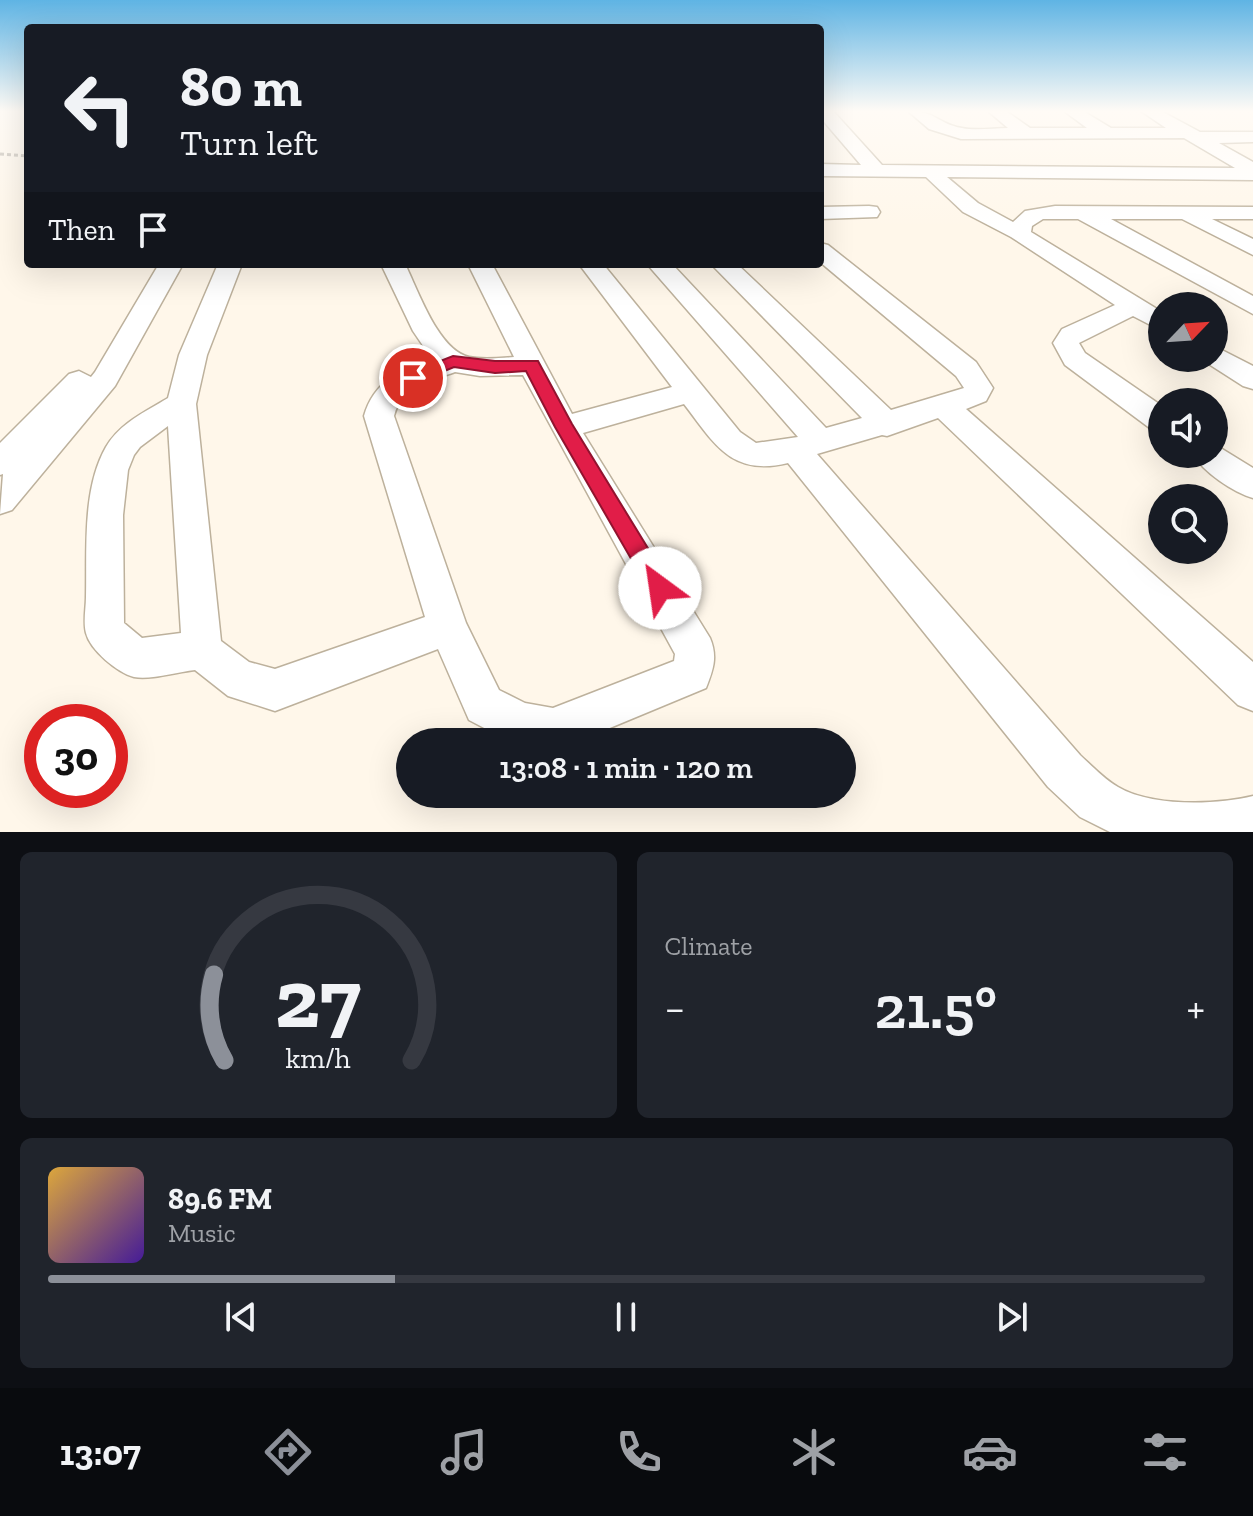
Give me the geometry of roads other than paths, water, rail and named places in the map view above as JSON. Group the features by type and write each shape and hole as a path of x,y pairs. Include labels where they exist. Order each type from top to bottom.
{"street":[{"path":"858,150 876,170"},
{"path":"1216,150 1253,172"},
{"path":"824,170 1253,172"},
{"path":"931,171 946,189 975,211 1019,232 1148,314"},
{"path":"1081,211 1253,306"},
{"path":"824,213 869,212"},
{"path":"1019,232 1026,217 1040,213 1253,213"},
{"path":"1186,214 1253,248"},
{"path":"594,268 729,440 745,453 760,455 808,446 887,425 976,394 979,388 966,369 824,253"},
{"path":"0,500 105,379 169,268"},
{"path":"228,268 193,355 181,404 202,650 225,671 249,686 275,690 448,627"},
{"path":"395,268 433,342 453,362"},
{"path":"482,268 564,427 696,652 691,674 553,730 520,724 484,705 448,627 379,416 381,400 393,386 453,362 495,367 532,365"},
{"path":"662,268 808,446 1064,771 1103,804 1146,820 1199,831 1239,827 1253,820"},
{"path":"727,268 887,425"},
{"path":"1134,306 1071,335 1066,343 1075,359 1148,411"},
{"path":"0,463 136,322"},
{"path":"1228,364 1253,379"},
{"path":"564,427 690,392"},
{"path":"181,404 130,439 118,453 108,491 105,632 136,658 202,650"},
{"path":"943,405 1253,690"},
{"path":"1228,467 1253,485"}]}
